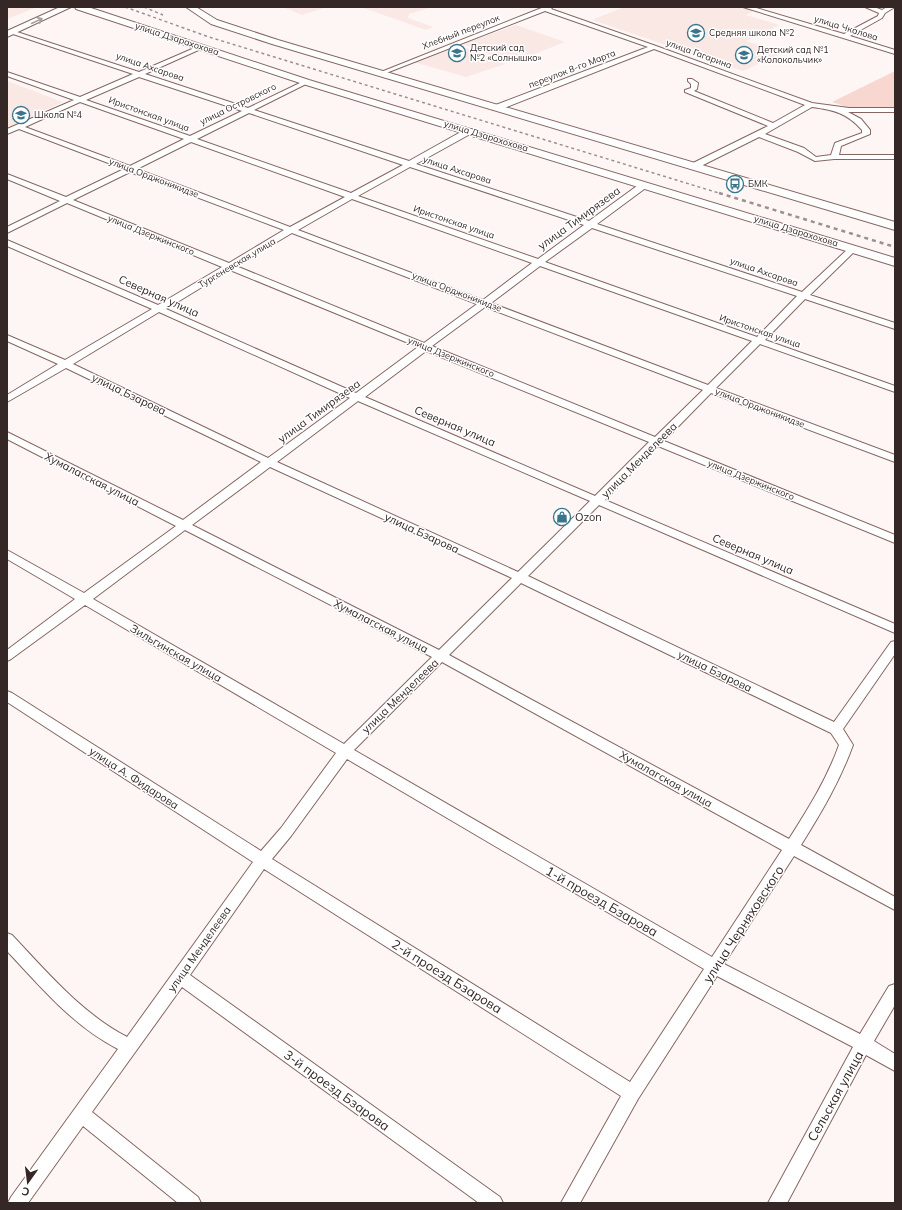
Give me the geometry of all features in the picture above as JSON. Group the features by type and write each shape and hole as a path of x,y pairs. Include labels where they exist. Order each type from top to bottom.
{"street":[{"path":"10,33 67,7"},
{"name":"улица Дзарахохова","path":"79,7 306,82 895,262"},
{"path":"190,7 214,22 378,74 895,226"},
{"name":"улица Чкалова","path":"746,7 895,52"},
{"path":"868,7 883,12"},
{"path":"844,37 880,17 883,12 892,7"},
{"name":"Хлебный переулок","path":"378,74 547,8"},
{"name":"улица Гагарина","path":"547,8 811,105 849,110 895,110"},
{"name":"улица Ахсарова","path":"10,33 140,74 247,111 895,326"},
{"path":"7,132 201,47"},
{"name":"переулок 8-го Марта","path":"496,108 654,47"},
{"name":"Иристонская улица","path":"7,74 895,389"},
{"path":"690,80 695,83 694,88 687,91 774,126"},
{"name":"улица Островского","path":"7,230 306,82"},
{"path":"694,166 759,134 811,105"},
{"path":"834,157 838,145 866,134 866,130 858,121 836,108"},
{"name":"улица Орджоникидзе","path":"19,127 895,459"},
{"name":"Тургеневская улица","path":"7,399 291,230 469,131"},
{"path":"759,134 801,150 815,159 834,157 895,157"},
{"name":"улица Дзержинского","path":"7,176 895,539"},
{"name":"улица Тимирязева","path":"7,656 644,185"},
{"name":"Северная улица","path":"7,244 160,308 357,397 599,500 895,629"},
{"name":"улица Менделеева","path":"17,1203 180,977 262,860 286,832 345,751 519,577 658,442 803,296 853,249"},
{"name":"улица Бзарова","path":"7,338 65,364 269,462 519,577 836,729"},
{"name":"Хумалагская улица","path":"7,435 183,526 441,656 895,904"},
{"name":"Зильгинская улица","path":"7,554 345,751"},
{"path":"836,729 895,645"},
{"name":"улица А. Фидарова","path":"7,696 262,860"},
{"name":"улица Черняховского","path":"570,1203 632,1093 792,848 823,797 840,762 846,745 836,729"},
{"name":"1-й проезд Бзарова","path":"345,751 715,967 863,1044 895,1064"},
{"name":"2-й проезд Бзарова","path":"262,860 632,1093"},
{"path":"7,940 87,1021 129,1046"},
{"name":"3-й проезд Бзарова","path":"180,977 494,1203"},
{"name":"Сельская улица","path":"777,1203 863,1044 895,991"},
{"path":"81,1114 192,1203"}],"shaded area":[{"path":"7,7 37,7 7,19"},
{"path":"283,7 327,7 302,15"},
{"path":"361,7 432,7 409,14 408,18 433,27 426,30"},
{"name":"Средняя школа №2","path":"624,7 740,7 753,11 746,15 779,25 746,41 783,53 743,71 592,20"},
{"path":"516,25 565,42 512,63 463,44"},
{"name":"Детский сад №2 «Солнышко»","path":"459,45 505,64 466,77 413,62"},
{"path":"895,71 895,108 850,108 832,102"},
{"name":"Школа №4","path":"7,81 63,102 7,128"}],"railway":[{"path":"125,7 209,37 722,194"},
{"path":"144,7 163,15"},
{"path":"719,193 895,247"}],"place":[{"name":"Средняя школа №2","path":"696,33"},
{"name":"Детский сад №2 «Солнышко»","path":"457,53"},
{"name":"Детский сад №1 «Колокольчик»","path":"744,55"},
{"name":"Школа №4","path":"21,115"},
{"name":"БМК","path":"735,184"},
{"name":"Ozon","path":"562,517"}]}
